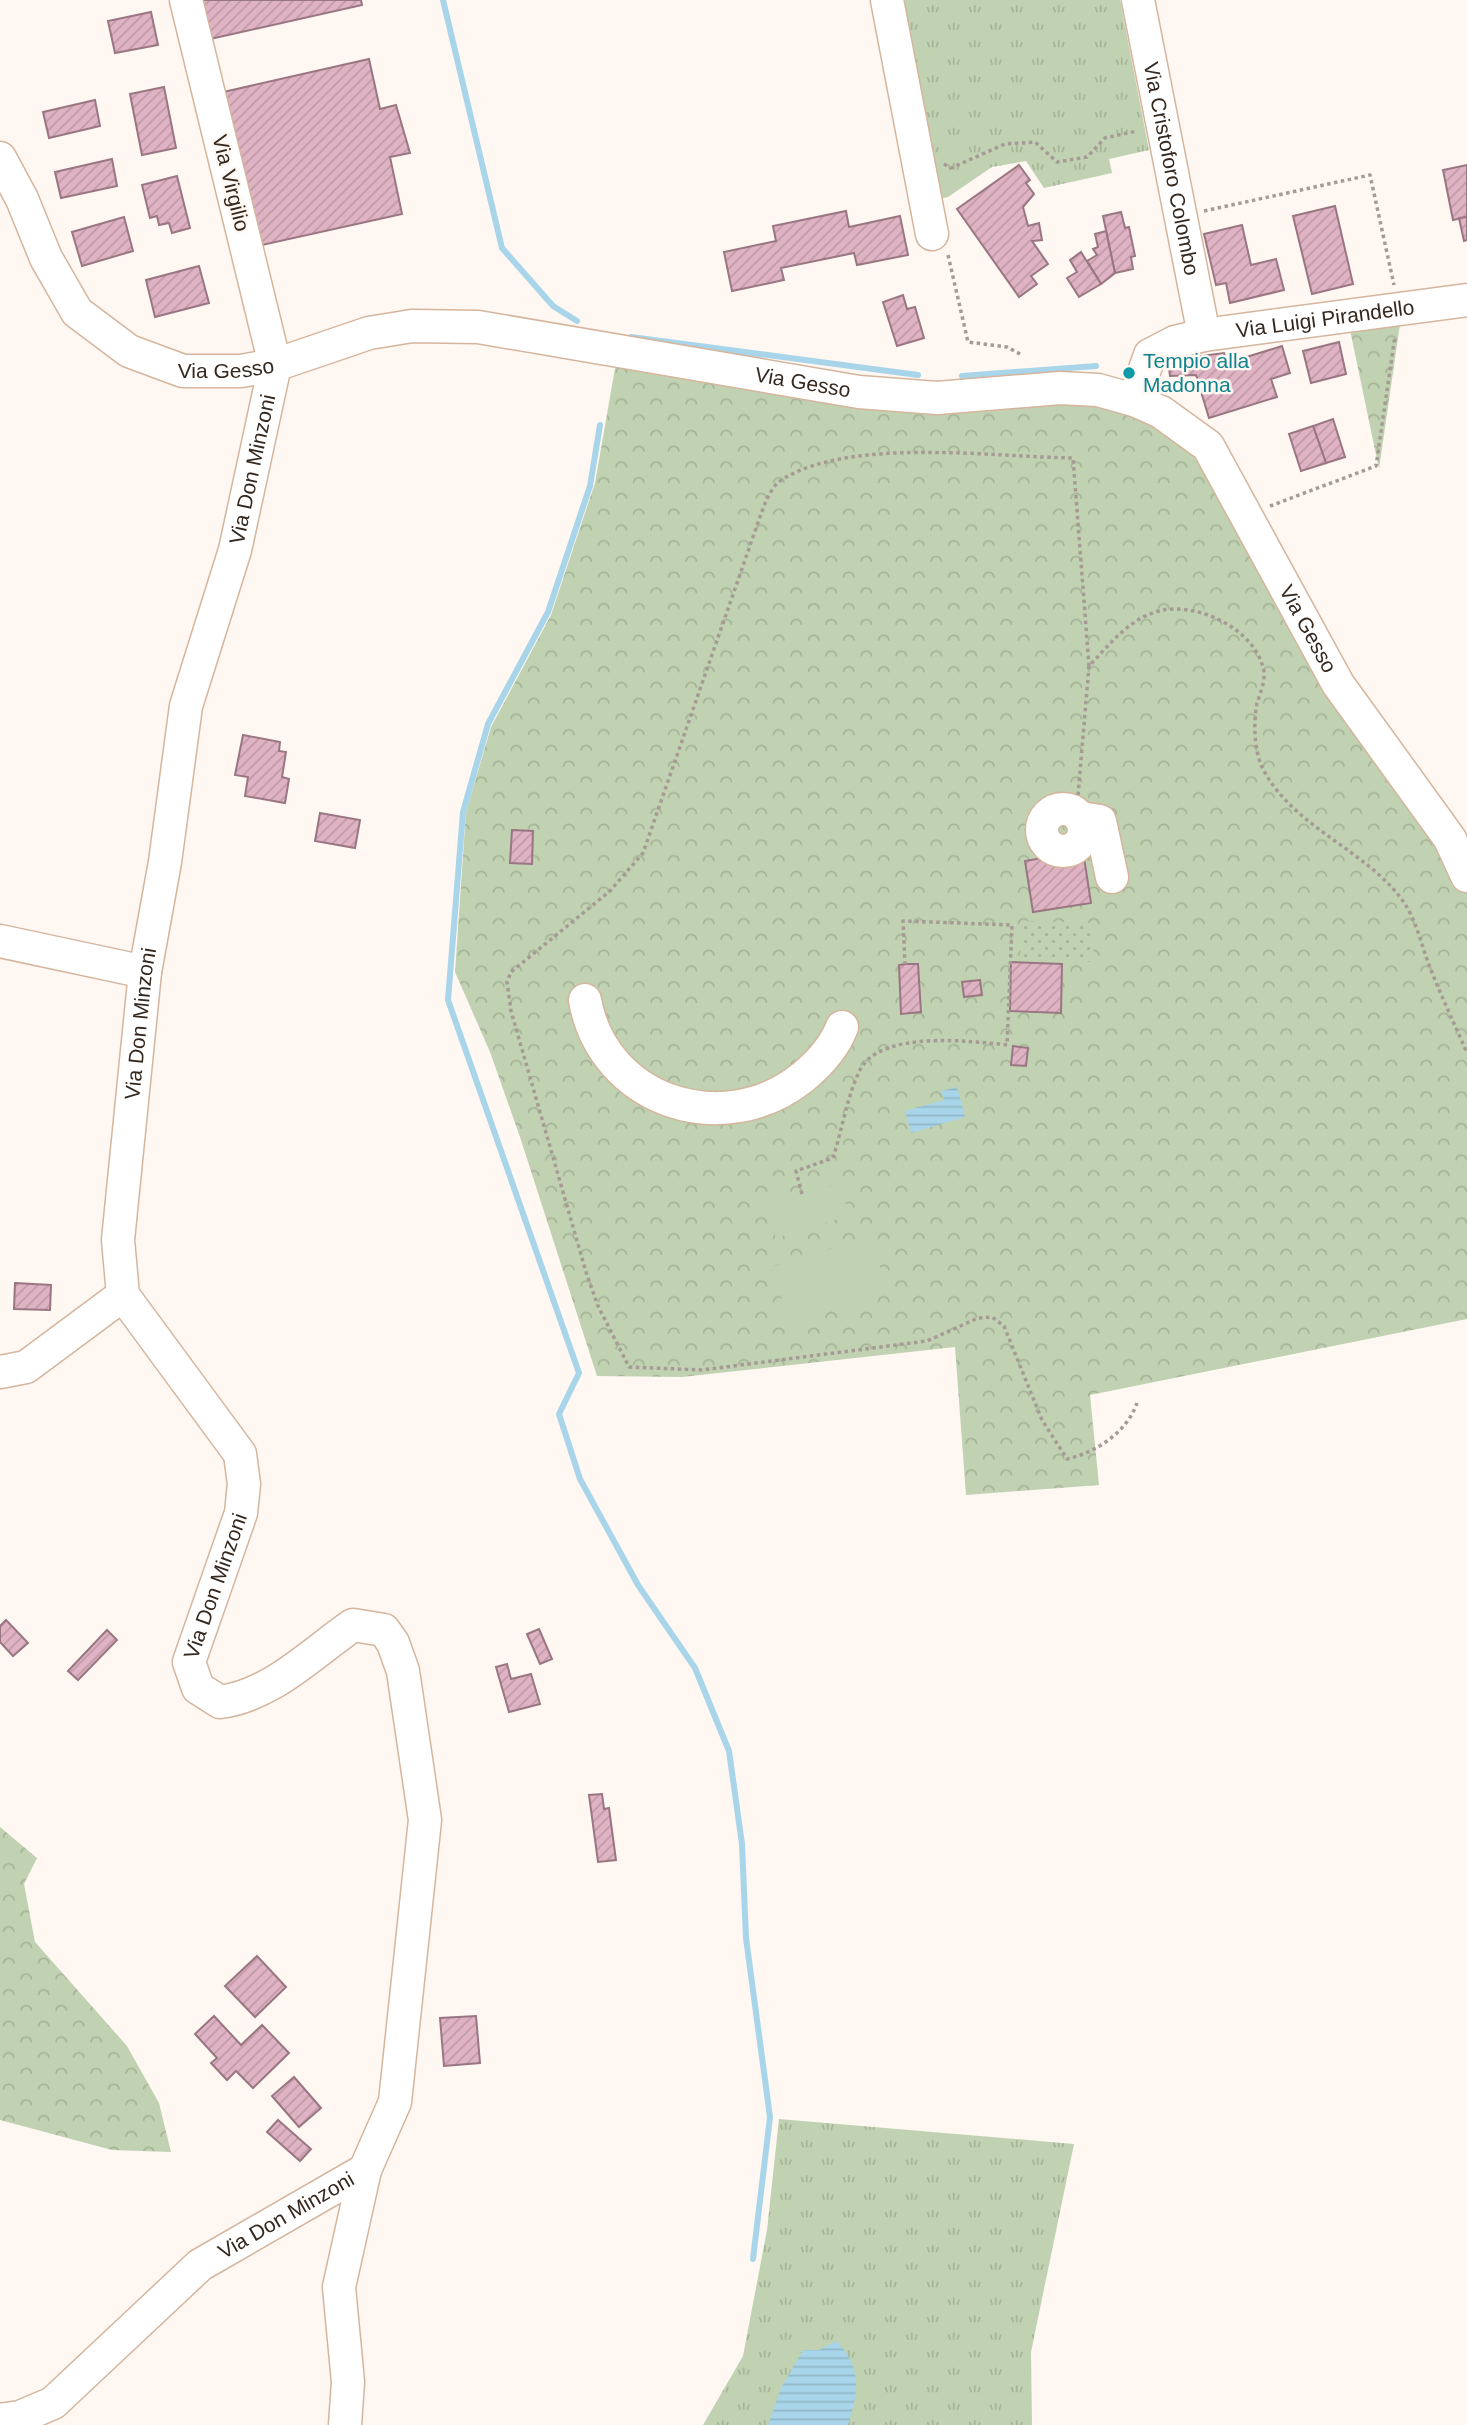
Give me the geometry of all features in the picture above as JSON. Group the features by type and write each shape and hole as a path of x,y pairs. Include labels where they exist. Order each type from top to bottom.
{"street":[{"name":"Via Virgilio","path":"186,0 275,365"},
{"path":"887,0 939,240"},
{"name":"Via Cristoforo Colombo","path":"1138,0 1204,335"},
{"name":"Via Gesso","path":"0,158 22,199 46,258 77,312 129,351 183,372 241,371 275,365 369,333 412,326 478,327 859,392 936,398 1060,388 1098,390 1134,400 1161,412 1208,446 1338,684 1450,839 1467,876"},
{"name":"Via Luigi Pirandello","path":"1134,400 1150,355 1175,342 1204,335 1467,300"},
{"name":"Via Don Minzoni","path":"0,2420 20,2417 53,2403 200,2265 365,2170 395,2102 425,1820 403,1671 393,1643 384,1630 353,1625 310,1659 245,1699 220,1702 198,1688 189,1662 241,1513 244,1484 240,1454 123,1295 118,1240 145,972 165,863 187,706 234,550 275,365"},
{"path":"1078,816 1100,821 1112,877"},
{"path":"0,941 145,972"},
{"path":"585,1000 589,1021 598,1041 633,1079 649,1091 672,1100 714,1110 754,1103 792,1085 836,1043 842,1027"},
{"path":"0,1372 26,1367 123,1295"},
{"path":"345,2425 348,2382 339,2287 365,2170"}],"path":[{"path":"933,164 942,162 951,168 1005,144 1035,142 1056,162 1087,157 1105,138 1164,127"},
{"path":"1198,212 1370,174 1396,297"},
{"path":"939,240 968,342 1007,347 1020,354"},
{"path":"1269,510 1268,507 1376,466 1396,328"},
{"path":"1078,816 1089,666 1073,458 877,453 809,467 781,480 768,495 643,853 610,891 511,972 507,982 511,1011 583,1260 598,1306 629,1367 702,1370 863,1351 927,1341 978,1318 992,1317 1004,1325 1042,1420 1067,1459 1087,1454 1130,1422 1137,1403"},
{"path":"1089,666 1137,621 1159,611 1179,609 1214,617 1246,639 1258,655 1264,673 1255,727 1264,770 1300,815 1366,866 1404,903 1467,1053"},
{"path":"802,1194 796,1171 833,1158 860,1069 871,1056 933,1040 1007,1045 1012,925 903,921 905,964"}],"green space":[{"path":"896,0 1120,0 1149,150 1109,159 1112,173 1044,188 1026,161 992,167 948,197 934,200"},
{"path":"1401,317 1379,469 1349,325"},
{"path":"618,351 873,393 1080,379 1212,462 1467,864 1467,1319 1090,1395 1099,1485 966,1495 955,1347 682,1377 597,1376 520,1137 490,1052 455,972 466,812 491,727 551,615 595,483"},
{"path":"1022,921 1094,923 1093,962 1020,959"},
{"path":"840,1183 849,1216 776,1238 766,1205"},
{"path":"871,1237 888,1292 789,1322 772,1267"},
{"path":"0,1827 37,1858 24,1884 35,1942 127,2046 159,2103 171,2152 112,2150 0,2120"},
{"path":"779,2119 1074,2144 1031,2352 1032,2425 703,2425 743,2356 767,2230"}],"water":[{"path":"957,1087 965,1117 911,1133 905,1111 944,1100 941,1091"},
{"path":"836,2341 850,2360 856,2380 848,2425 768,2425 781,2388 803,2350 819,2350"}],"building":[{"path":"201,0 361,0 362,5 210,39"},
{"path":"151,12 158,45 115,53 108,21"},
{"path":"369,59 380,109 396,105 410,153 390,157 402,214 253,247 219,93"},
{"path":"164,87 176,148 142,155 130,94"},
{"path":"95,100 100,126 49,138 43,112"},
{"path":"112,159 117,186 61,198 55,172"},
{"path":"1019,165 1030,180 1026,183 1034,194 1023,207 1028,226 1039,223 1042,240 1032,241 1048,264 1031,276 1037,284 1019,297 957,209"},
{"path":"1467,165 1467,217 1453,220 1443,170"},
{"path":"177,176 190,228 172,233 169,223 159,225 157,216 150,218 142,185"},
{"path":"1335,206 1353,284 1312,294 1293,216"},
{"path":"846,211 849,227 900,216 908,255 857,265 854,253 781,268 784,280 732,291 724,252 776,241 773,226"},
{"path":"1121,212 1125,228 1129,227 1135,256 1131,257 1133,269 1115,273 1103,216"},
{"path":"124,217 133,251 82,266 72,232"},
{"path":"1467,217 1467,240 1464,241 1459,218"},
{"path":"1242,225 1251,265 1276,259 1284,290 1230,303 1226,283 1216,285 1204,234"},
{"path":"1106,231 1115,273 1101,284 1087,261 1097,255 1093,249 1098,247 1095,234"},
{"path":"1081,252 1101,284 1079,297 1067,278 1077,272 1070,260"},
{"path":"199,266 209,303 155,317 146,280"},
{"path":"903,295 907,309 915,307 924,338 897,346 883,302"},
{"path":"1339,342 1346,374 1311,383 1303,351"},
{"path":"1282,346 1290,373 1271,379 1277,397 1209,418 1196,375 1170,376 1168,360 1224,353 1227,363"},
{"path":"1333,419 1345,457 1326,463 1313,426"},
{"path":"1313,426 1326,463 1301,471 1289,434"},
{"path":"243,735 280,742 279,751 286,752 282,777 289,779 285,803 245,796 248,777 235,775"},
{"path":"320,813 360,820 355,848 315,841"},
{"path":"512,830 533,831 532,864 510,863"},
{"path":"1083,851 1091,903 1033,912 1025,861"},
{"path":"1011,962 1062,964 1061,1013 1010,1011"},
{"path":"918,964 921,1012 901,1014 899,965"},
{"path":"980,980 982,995 964,997 962,982"},
{"path":"1013,1046 1028,1048 1026,1066 1011,1065"},
{"path":"15,1283 51,1285 50,1310 14,1309"},
{"path":"6,1620 28,1643 13,1656 0,1642 0,1626"},
{"path":"539,1629 552,1659 540,1664 527,1634"},
{"path":"107,1630 117,1640 78,1680 68,1671"},
{"path":"507,1664 511,1679 531,1674 540,1704 509,1712 496,1667"},
{"path":"602,1794 604,1809 609,1808 616,1860 598,1862 589,1795"},
{"path":"257,1956 286,1987 255,2017 225,1986"},
{"path":"214,2016 241,2045 262,2025 289,2053 253,2088 236,2071 227,2080 211,2063 217,2058 195,2034"},
{"path":"476,2016 480,2063 444,2066 440,2018"},
{"path":"294,2077 321,2108 299,2127 272,2096"},
{"path":"278,2120 311,2149 300,2161 267,2132"}],"waterway":[{"path":"443,0 502,248 553,306 577,321"},
{"path":"631,337 918,375"},
{"path":"962,376 1096,366"},
{"path":"600,425 590,486 548,612 488,724 463,812 448,1000 579,1373 559,1414 580,1479 638,1585 695,1668 729,1751 742,1844 746,1938 770,2117 753,2259"}],"place":[{"name":"Tempio alla Madonna","path":"1129,373"}]}
